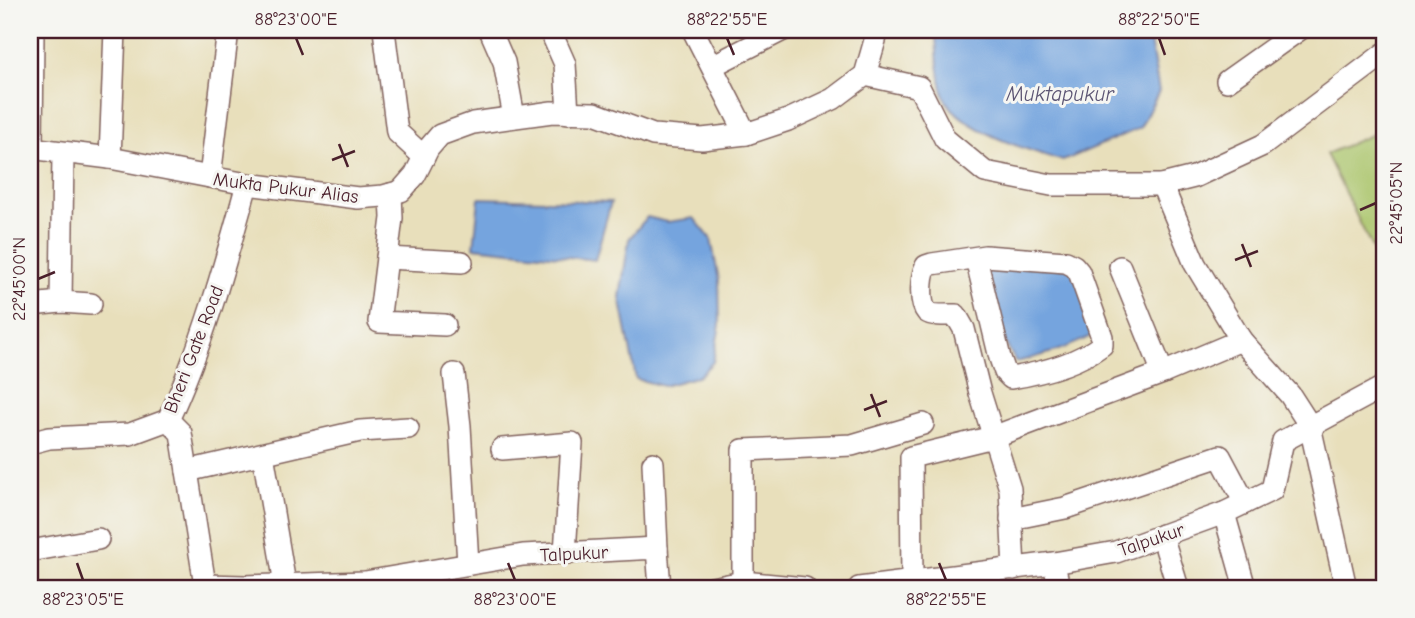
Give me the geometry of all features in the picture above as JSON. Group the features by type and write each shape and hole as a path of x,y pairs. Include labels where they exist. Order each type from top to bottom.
{"street":[{"path":"31,149 33,30"},
{"path":"110,158 115,30"},
{"path":"210,177 228,30"},
{"path":"384,30 397,132 424,157"},
{"path":"489,30 504,62 514,117"},
{"path":"550,30 565,64 568,113"},
{"path":"693,30 746,134"},
{"path":"712,66 783,30"},
{"path":"445,325 379,322 392,218 391,194 401,191 415,175 440,135 473,123 552,112 594,113 653,135 702,139 746,134 788,120 833,99 865,75 878,30"},
{"path":"1227,81 1299,30"},
{"path":"865,75 919,87 945,139 985,172 1051,185 1162,185 1194,177 1263,145 1385,53"},
{"name":"Mukta Pukur Alias","path":"31,149 110,158 247,184 358,198 391,194"},
{"path":"61,303 63,153"},
{"name":"Bheri Gate Road","path":"30,443 49,438 130,434 168,420 215,295 247,184"},
{"path":"1162,185 1195,264 1241,340 1290,396 1310,426 1346,588"},
{"path":"387,258 462,262"},
{"path":"976,258 1000,358 1005,372 1012,378 1069,362 1102,345 1102,337 1079,272 1066,262 976,258 926,266 922,273 923,300 927,312 956,316 961,321 1010,489 1014,569"},
{"path":"1120,267 1163,373"},
{"path":"30,305 91,304"},
{"path":"912,581 911,457 993,437 1163,373 1241,340"},
{"path":"454,374 460,426 468,564"},
{"name":"Talpukur","path":"859,588 912,581 955,582 1116,552 1224,513 1272,490 1283,441 1385,386"},
{"name":"Talpukur","path":"168,420 180,433 187,471 199,587 389,583 468,564 523,555 657,548"},
{"path":"743,582 743,450 852,445 923,424"},
{"path":"187,471 360,431 408,428"},
{"path":"502,449 572,443 565,553"},
{"path":"263,454 285,584"},
{"path":"1011,519 1065,508 1220,456 1245,503"},
{"path":"653,463 660,588"},
{"path":"1224,513 1245,588"},
{"path":"1162,535 1178,588"},
{"path":"30,551 98,539"},
{"path":"1054,563 1059,588"},
{"path":"712,588 743,582 770,587 805,588"}],"green space":[{"path":"1385,129 1385,274 1326,154"}],"water":[{"name":"Muktapukur","path":"936,30 1148,30 1159,91 1140,128 1063,161 1017,146 986,132 971,124 948,104 940,80"},
{"path":"479,198 611,202 595,260 474,247"},
{"path":"647,217 667,222 694,218 711,239 719,280 720,325 713,362 699,376 663,386 636,379 620,297 629,239"},
{"path":"996,259 1082,270 1103,329 1061,349 1016,362 1001,335 984,276"}]}
